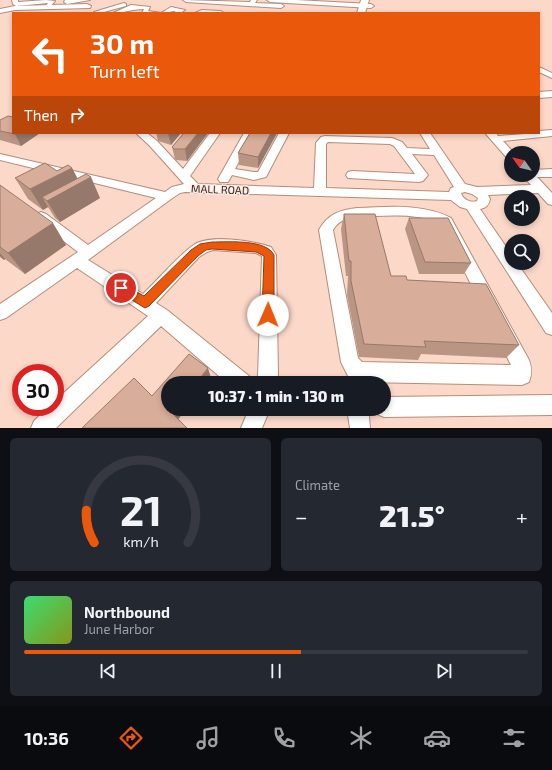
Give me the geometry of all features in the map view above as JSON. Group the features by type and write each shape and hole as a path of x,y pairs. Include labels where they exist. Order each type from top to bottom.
{"street":[{"path":"15,0 15,4 52,1 54,5"},
{"path":"68,0 67,2 88,7"},
{"path":"88,7 96,0"},
{"path":"186,0 252,2 354,12"},
{"path":"270,0 340,2 366,5"},
{"path":"298,0 312,2"},
{"path":"0,10 9,7 54,5 88,7 138,2"},
{"path":"240,2 237,7 285,11"},
{"path":"119,12 136,7 148,8 144,12"},
{"path":"166,12 172,9 182,10 178,12"},
{"path":"540,70 552,78"},
{"path":"540,80 552,78"},
{"path":"540,95 552,94"},
{"path":"142,134 168,158 194,188"},
{"path":"153,143 161,134"},
{"path":"184,176 214,134"},
{"path":"218,189 248,134"},
{"path":"228,171 254,176 262,174 283,134"},
{"path":"426,134 458,192"},
{"path":"492,136 547,134 552,142"},
{"path":"492,136 504,149"},
{"path":"320,192 321,142 325,139 388,140 398,144 422,173 422,177 352,175"},
{"path":"168,158 176,148"},
{"path":"403,150 437,152"},
{"path":"0,157 167,196"},
{"path":"540,174 552,173"},
{"path":"94,190 107,182"},
{"path":"533,182 544,197"},
{"name":"MALL ROAD","path":"2,308 83,256 176,190 194,188 378,194 458,192 477,199"},
{"path":"378,194 380,212"},
{"path":"477,199 544,197"},
{"path":"477,199 504,199"},
{"path":"477,199 552,327"},
{"path":"33,210 83,256 161,315 234,376"},
{"path":"43,218 56,211"},
{"path":"380,212 427,214 440,217 446,221 522,367 522,375 363,373 355,369 350,362 326,230 330,222 336,217 357,213 380,212"},
{"path":"145,303 194,253 203,247 212,245 256,248 266,251 269,255 268,376"},
{"path":"45,426 161,315"},
{"path":"391,407 552,405"},
{"path":"251,428 257,416"},
{"path":"358,416 360,428"}],"building":[{"path":"8,116 12,117 12,133 0,131 0,120"},
{"path":"183,134 197,134 185,149 174,149 172,147"},
{"path":"249,134 270,134 258,157 238,153"},
{"path":"45,163 57,171 68,165 72,168 30,189 15,178"},
{"path":"86,174 91,177 47,201 42,197"},
{"path":"0,185 53,223 8,253 0,247"},
{"path":"344,214 375,214 391,276 406,276 407,280 486,284 519,345 424,341 426,347 364,344 351,281 351,261 349,261"},
{"path":"409,218 448,218 471,263 425,262"},
{"path":"189,354 208,368 202,376 170,376"},
{"path":"134,378 152,396 161,386 161,416 175,416 187,428 82,428"}],"route":[{"path":"121,288 145,303 194,253 203,247 212,245 262,249 269,255 268,315"}]}
